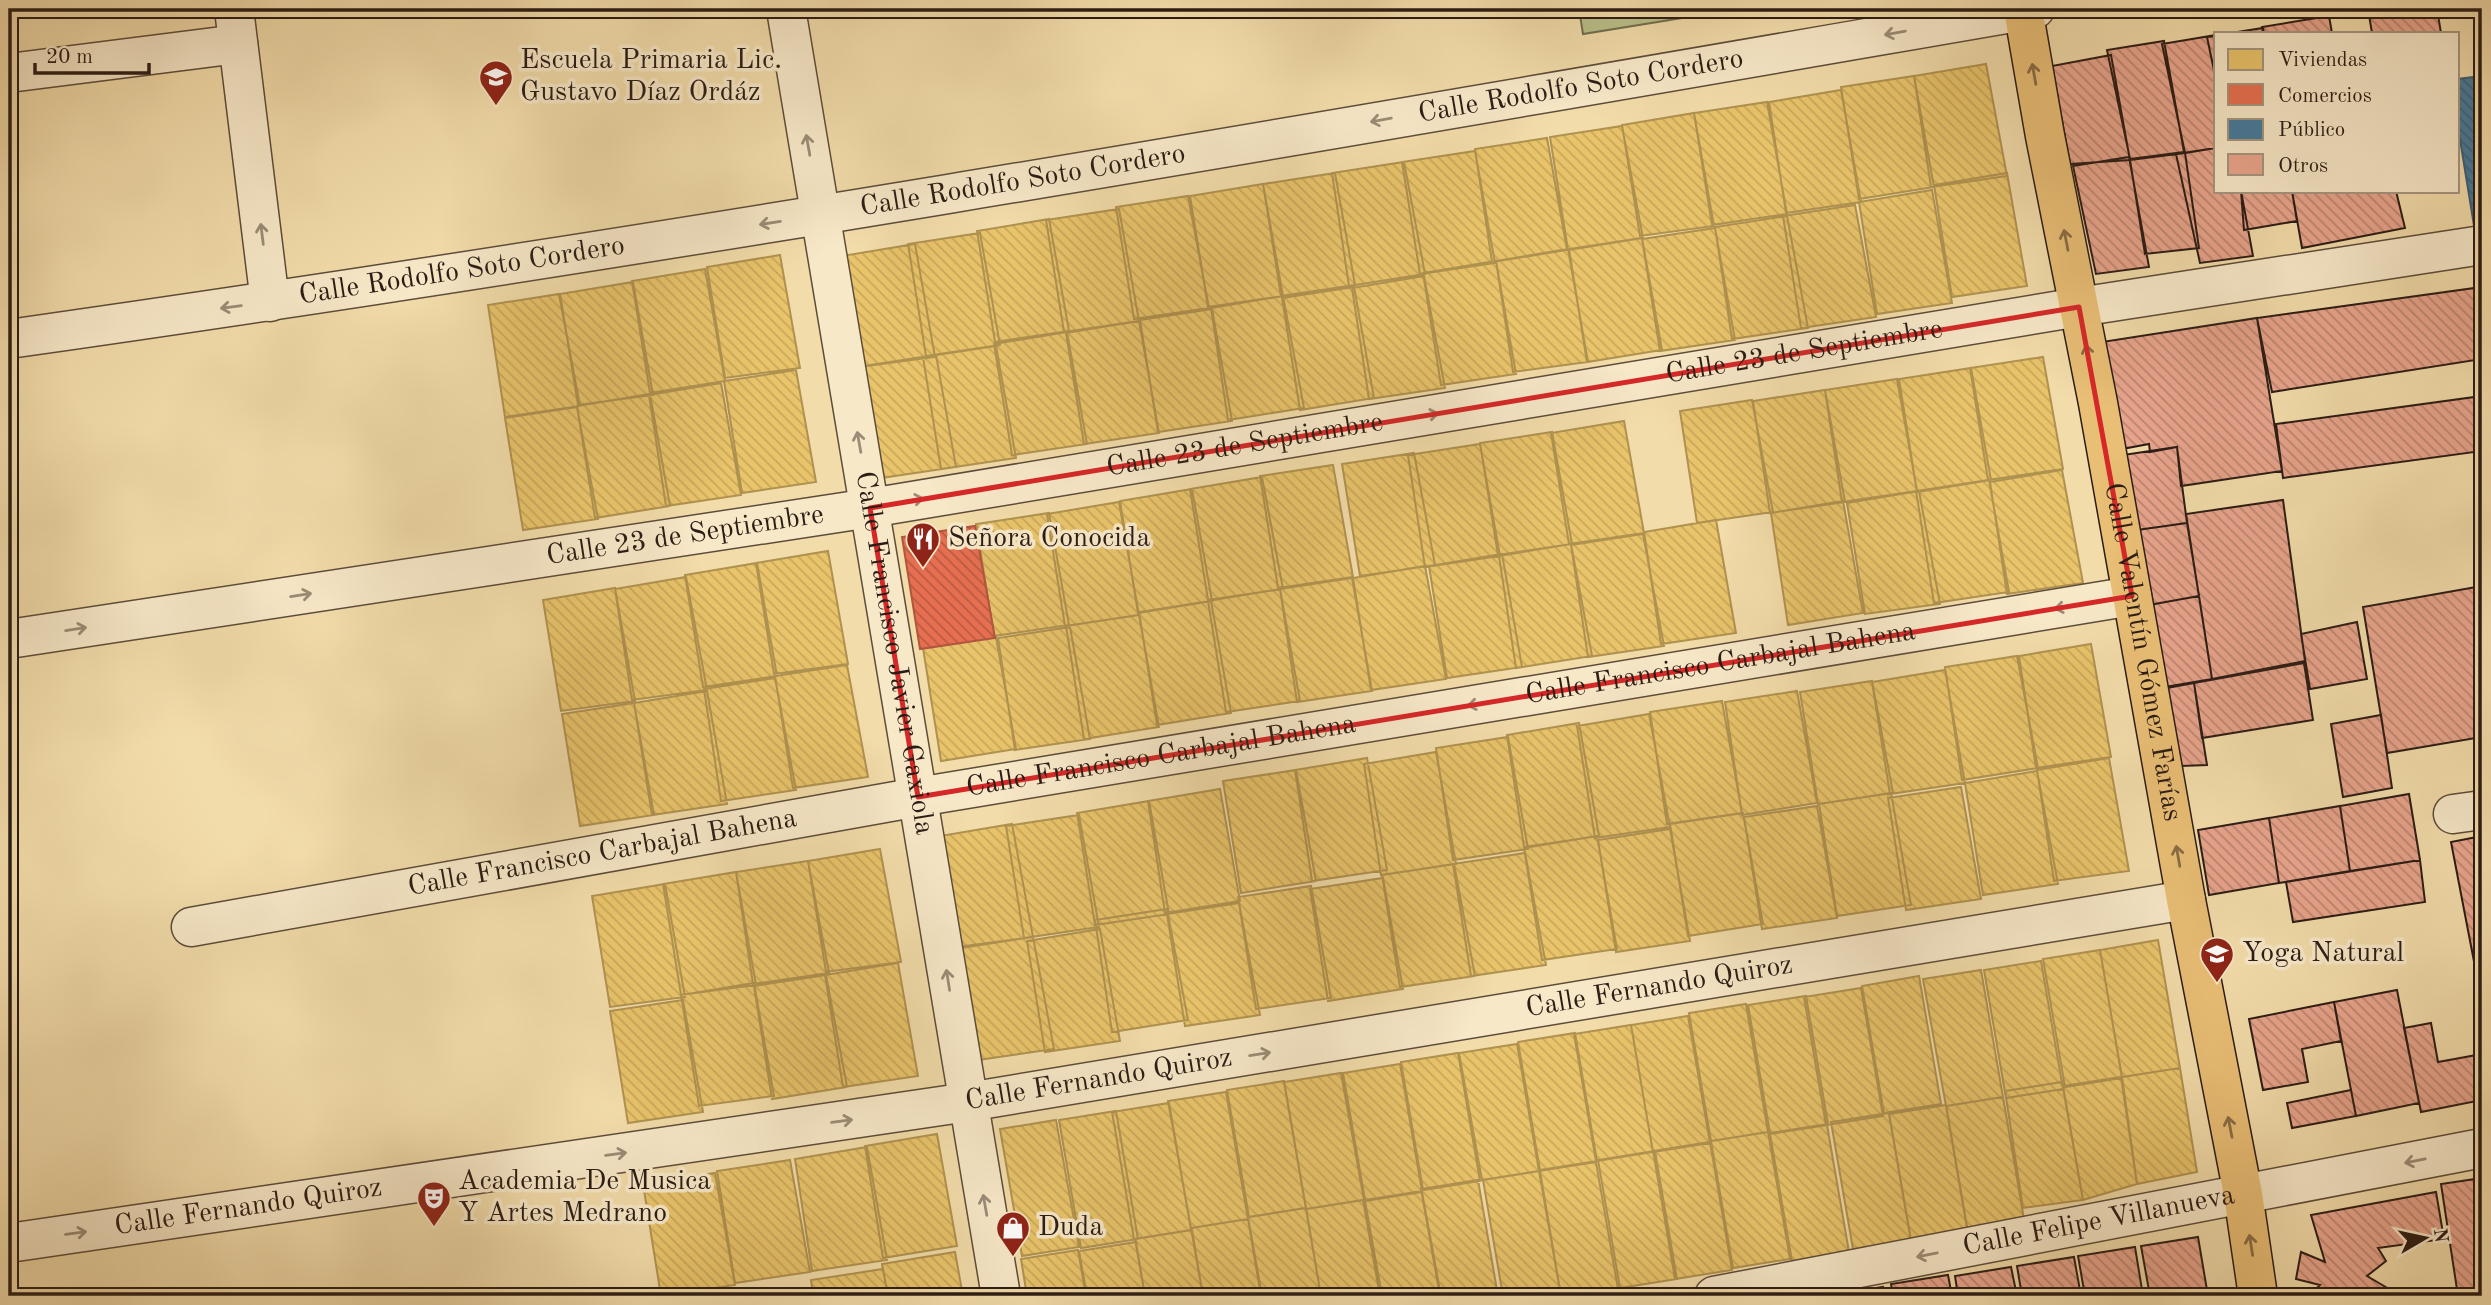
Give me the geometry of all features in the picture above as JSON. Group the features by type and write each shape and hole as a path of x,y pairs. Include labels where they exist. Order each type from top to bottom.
{"main road":[{"name":"Calle Valentín Gómez Farías","path":"2027,9 2186,900 2243,1194 2258,1296"}],"street":[{"name":"Calle Francisco Javier Gaxiola","path":"786,9 1001,1296"},
{"name":"Calle Rodolfo Soto Cordero","path":"9,339 270,302 820,215 2027,9"},
{"path":"9,73 236,26 270,302"},
{"name":"Calle 23 de Septiembre","path":"9,639 870,508 2079,307 2482,245"},
{"name":"Calle Francisco Carbajal Bahena","path":"191,928 918,797 2132,596"},
{"name":"Calle Fernando Quiroz","path":"9,1243 968,1102 2186,900"},
{"name":"Calle Felipe Villanueva","path":"1714,1296 2482,1148"}],"highlighted area":[{"path":"2079,307 2132,596 918,797 870,508"}],"green space":[{"path":"1579,9 1726,9 1726,11 1583,34"}],"building: Viviendas":[{"path":"1986,64 2007,176 1931,187 1914,76"},
{"path":"1914,76 1934,187 1859,199 1841,87"},
{"path":"1841,90 1861,202 1786,213 1769,102"},
{"path":"1767,102 1787,214 1712,225 1694,113"},
{"path":"1694,113 1714,226 1640,236 1622,125"},
{"path":"1622,126 1643,238 1568,250 1550,137"},
{"path":"1547,138 1567,250 1492,262 1475,149"},
{"path":"1475,151 1495,263 1420,274 1402,162"},
{"path":"1404,162 1425,274 1349,286 1332,173"},
{"path":"1335,173 1355,285 1281,296 1263,184"},
{"path":"2007,173 2027,286 1952,297 1934,185"},
{"path":"1263,184 1283,296 1208,307 1190,196"},
{"path":"1932,190 1952,303 1877,314 1859,202"},
{"path":"1188,196 1209,308 1134,319 1116,207"},
{"path":"1855,205 1876,317 1801,328 1783,216"},
{"path":"1119,209 1139,321 1064,332 1046,220"},
{"path":"1787,216 1808,328 1732,339 1715,227"},
{"path":"1049,219 1069,331 995,342 977,231"},
{"path":"1715,228 1735,340 1660,351 1642,239"},
{"path":"980,233 1000,345 926,356 908,244"},
{"path":"1642,238 1662,350 1587,362 1569,249"},
{"path":"915,244 935,357 860,367 842,256"},
{"path":"1568,249 1588,362 1513,372 1496,261"},
{"path":"780,255 800,368 725,378 707,267"},
{"path":"1496,261 1516,374 1441,385 1423,273"},
{"path":"705,269 725,381 650,393 632,281"},
{"path":"1424,276 1445,388 1369,399 1352,288"},
{"path":"633,282 653,395 578,405 560,294"},
{"path":"1354,287 1374,398 1300,410 1282,298"},
{"path":"559,294 580,406 505,417 488,305"},
{"path":"1283,296 1304,408 1228,420 1211,308"},
{"path":"1212,309 1232,421 1158,432 1140,320"},
{"path":"1139,321 1159,433 1084,444 1066,333"},
{"path":"1067,332 1087,444 1012,455 994,344"},
{"path":"996,346 1016,458 941,469 923,357"},
{"path":"936,355 956,467 881,478 863,366"},
{"path":"2043,357 2063,469 1988,480 1970,368"},
{"path":"1971,368 1991,480 1917,492 1899,379"},
{"path":"796,370 816,482 742,493 724,381"},
{"path":"1897,379 1917,491 1842,502 1825,390"},
{"path":"721,383 741,495 666,506 649,395"},
{"path":"1825,390 1845,502 1770,513 1753,401"},
{"path":"650,394 670,506 595,518 577,406"},
{"path":"1752,400 1773,512 1697,523 1680,411"},
{"path":"577,407 598,519 523,530 505,418"},
{"path":"1624,421 1644,533 1569,544 1551,433"},
{"path":"1552,432 1572,544 1498,555 1480,443"},
{"path":"1480,444 1500,556 1425,567 1408,455"},
{"path":"1414,453 1435,565 1360,576 1342,464"},
{"path":"1333,465 1353,577 1278,588 1260,476"},
{"path":"2062,470 2083,583 2007,594 1990,482"},
{"path":"1262,477 1283,589 1208,600 1190,489"},
{"path":"1989,480 2009,592 1934,603 1916,491"},
{"path":"1192,489 1212,601 1138,613 1120,501"},
{"path":"1919,491 1940,604 1865,614 1847,503"},
{"path":"1843,501 1863,613 1788,625 1771,513"},
{"path":"1119,502 1139,615 1065,626 1047,514"},
{"path":"1049,513 1069,625 994,636 976,524"},
{"path":"1716,520 1736,633 1661,644 1644,532"},
{"path":"1643,534 1664,646 1588,657 1571,545"},
{"path":"1571,544 1592,656 1516,668 1499,556"},
{"path":"828,551 848,664 774,674 756,563"},
{"path":"1502,554 1522,667 1447,678 1429,566"},
{"path":"757,563 777,676 703,687 685,575"},
{"path":"1425,566 1446,679 1371,690 1353,578"},
{"path":"686,577 707,690 632,700 615,589"},
{"path":"1352,578 1372,691 1297,702 1280,589"},
{"path":"615,588 635,701 561,711 543,600"},
{"path":"1280,589 1300,701 1226,712 1208,601"},
{"path":"1211,601 1231,713 1157,725 1139,612"},
{"path":"1139,615 1159,727 1084,739 1066,626"},
{"path":"1070,627 1090,739 1015,750 998,638"},
{"path":"996,637 1016,749 941,761 923,648"},
{"path":"2091,644 2111,757 2036,768 2019,656"},
{"path":"2017,656 2038,768 1962,780 1945,667"},
{"path":"847,665 868,777 793,788 775,676"},
{"path":"1945,670 1965,783 1890,794 1872,682"},
{"path":"775,678 796,790 721,801 704,689"},
{"path":"1872,681 1893,793 1818,804 1800,692"},
{"path":"707,691 727,804 652,815 634,703"},
{"path":"1797,691 1817,803 1742,815 1725,702"},
{"path":"1722,701 1742,813 1667,824 1650,712"},
{"path":"634,703 654,815 580,826 562,714"},
{"path":"1649,714 1670,827 1595,838 1577,726"},
{"path":"1579,723 1599,836 1524,847 1507,735"},
{"path":"1508,737 1528,849 1453,860 1436,748"},
{"path":"1436,752 1456,864 1381,875 1364,764"},
{"path":"1367,758 1387,870 1312,881 1295,770"},
{"path":"2109,758 2129,871 2054,881 2037,770"},
{"path":"1296,770 1316,881 1241,893 1223,781"},
{"path":"2037,771 2058,884 1983,895 1965,783"},
{"path":"1961,787 1981,899 1906,910 1888,798"},
{"path":"1220,789 1240,901 1165,913 1148,801"},
{"path":"1891,793 1911,905 1837,916 1819,804"},
{"path":"1149,801 1169,914 1095,925 1077,813"},
{"path":"1817,806 1837,918 1762,929 1744,817"},
{"path":"1743,813 1763,924 1688,936 1670,824"},
{"path":"1079,815 1099,927 1024,938 1006,826"},
{"path":"1012,824 1033,937 957,947 940,836"},
{"path":"1670,829 1690,941 1616,952 1598,840"},
{"path":"1597,836 1617,949 1542,960 1524,848"},
{"path":"880,849 901,962 826,972 808,861"},
{"path":"1525,853 1546,965 1471,976 1453,864"},
{"path":"808,861 829,973 753,984 736,872"},
{"path":"1454,864 1475,976 1400,987 1382,875"},
{"path":"736,872 756,985 681,995 663,884"},
{"path":"1383,878 1403,989 1328,1001 1310,889"},
{"path":"665,884 685,997 610,1007 592,896"},
{"path":"1311,886 1331,998 1256,1009 1238,897"},
{"path":"1239,903 1260,1015 1185,1026 1167,914"},
{"path":"1167,909 1188,1020 1112,1032 1095,920"},
{"path":"1100,929 1120,1041 1045,1052 1027,941"},
{"path":"1033,937 1054,1049 978,1060 961,948"},
{"path":"2158,940 2180,1068 2122,1077 2100,950"},
{"path":"2100,950 2122,1078 2065,1087 2043,959"},
{"path":"2041,961 2063,1089 2006,1098 1984,970"},
{"path":"898,963 918,1076 843,1087 825,975"},
{"path":"1981,970 2003,1097 1946,1106 1923,979"},
{"path":"826,975 847,1087 772,1099 754,986"},
{"path":"1919,976 1941,1104 1884,1113 1862,986"},
{"path":"754,983 774,1096 699,1106 681,995"},
{"path":"1861,988 1883,1116 1826,1125 1804,997"},
{"path":"1806,996 1828,1124 1770,1133 1748,1005"},
{"path":"683,1000 703,1112 628,1123 610,1011"},
{"path":"1746,1004 1768,1132 1711,1141 1689,1013"},
{"path":"1688,1016 1710,1143 1653,1152 1631,1025"},
{"path":"1631,1025 1653,1152 1596,1161 1574,1034"},
{"path":"1575,1033 1597,1161 1540,1170 1518,1042"},
{"path":"1517,1044 1539,1171 1482,1180 1459,1053"},
{"path":"1458,1053 1480,1181 1423,1190 1401,1062"},
{"path":"1400,1064 1422,1191 1365,1200 1343,1073"},
{"path":"2180,1068 2197,1172 2137,1184 2122,1077"},
{"path":"1341,1073 1364,1200 1306,1209 1284,1082"},
{"path":"2121,1077 2137,1184 2083,1200 2063,1086"},
{"path":"1284,1081 1306,1208 1249,1217 1227,1090"},
{"path":"2062,1082 2083,1200 2023,1208 2005,1091"},
{"path":"1226,1092 1248,1219 1191,1228 1168,1101"},
{"path":"2003,1097 2025,1225 1968,1234 1946,1106"},
{"path":"1169,1103 1191,1230 1134,1239 1112,1112"},
{"path":"1946,1105 1968,1232 1911,1241 1889,1114"},
{"path":"1116,1111 1138,1239 1081,1248 1059,1120"},
{"path":"1889,1113 1911,1240 1853,1249 1831,1122"},
{"path":"1056,1120 1079,1247 1022,1256 1000,1129"},
{"path":"1827,1125 1849,1252 1792,1261 1770,1134"},
{"path":"1768,1132 1790,1259 1733,1268 1711,1141"},
{"path":"937,1134 957,1246 883,1258 865,1146"},
{"path":"1710,1142 1732,1270 1675,1279 1653,1151"},
{"path":"867,1147 887,1260 812,1271 795,1159"},
{"path":"1655,1151 1677,1279 1620,1288 1598,1160"},
{"path":"790,1160 810,1272 735,1283 717,1171"},
{"path":"1596,1162 1618,1289 1561,1296 1539,1171"},
{"path":"1540,1171 1561,1296 1503,1296 1483,1180"},
{"path":"715,1173 735,1285 661,1296 643,1184"},
{"path":"1478,1180 1498,1296 1440,1296 1421,1189"},
{"path":"1422,1192 1441,1296 1382,1296 1365,1201"},
{"path":"1363,1200 1380,1296 1321,1296 1306,1209"},
{"path":"1306,1208 1321,1296 1262,1296 1248,1217"},
{"path":"1248,1219 1261,1296 1203,1296 1191,1228"},
{"path":"1192,1230 1203,1296 1145,1296 1135,1239"},
{"path":"1136,1242 1145,1296 1087,1296 1079,1251"},
{"path":"1078,1250 1086,1296 1027,1296 1021,1259"},
{"path":"955,1252 963,1296 888,1296 882,1264"},
{"path":"883,1269 888,1296 813,1296 811,1280"}],"building: Comercios":[{"path":"975,526 995,638 920,649 902,537"}],"building: Público":[{"path":"2482,76 2482,237 2476,238 2460,139 2460,79"}],"building: Otros":[{"path":"2368,9 2437,9 2441,32 2372,32"},
{"path":"2329,16 2332,32 2263,32 2262,27"},
{"path":"2263,28 2264,32 2237,32"},
{"path":"2214,35 2214,148 2185,153 2162,44"},
{"path":"2214,36 2214,70 2207,37"},
{"path":"2164,41 2184,152 2130,159 2107,50"},
{"path":"2111,55 2130,160 2070,164 2052,66"},
{"path":"2214,148 2214,192 2241,192 2253,256 2200,263 2176,154"},
{"path":"2185,153 2199,248 2145,254 2130,160"},
{"path":"2129,157 2149,267 2096,274 2073,166"},
{"path":"2241,192 2292,192 2297,221 2244,230"},
{"path":"2292,192 2396,192 2405,228 2302,248"},
{"path":"2482,287 2482,359 2272,392 2257,318"},
{"path":"2257,318 2282,471 2181,486 2177,447 2150,452 2149,444 2122,449 2102,342"},
{"path":"2482,396 2482,451 2283,478 2276,424"},
{"path":"2177,447 2187,523 2137,530 2123,455"},
{"path":"2283,500 2305,661 2212,679 2186,514"},
{"path":"2187,523 2199,596 2149,605 2137,530"},
{"path":"2482,586 2482,737 2387,753 2363,607"},
{"path":"2199,596 2212,679 2165,687 2149,605"},
{"path":"2357,622 2367,679 2310,689 2301,634"},
{"path":"2304,663 2313,720 2202,738 2194,683"},
{"path":"2194,683 2207,765 2181,766 2167,688"},
{"path":"2381,715 2392,788 2343,797 2331,724"},
{"path":"2409,794 2420,860 2350,871 2340,806"},
{"path":"2340,806 2350,871 2279,883 2269,818"},
{"path":"2269,818 2279,883 2209,895 2198,830"},
{"path":"2482,836 2482,1003 2451,842"},
{"path":"2420,860 2425,902 2293,922 2286,882"},
{"path":"2397,990 2419,1103 2356,1116 2334,1002"},
{"path":"2334,1002 2341,1041 2302,1049 2308,1082 2263,1090 2249,1019"},
{"path":"2431,1023 2438,1062 2482,1054 2482,1100 2421,1112 2404,1028"},
{"path":"2351,1090 2356,1116 2292,1128 2287,1103"},
{"path":"2482,1178 2482,1296 2458,1296 2441,1184"},
{"path":"2436,1192 2444,1239 2378,1248 2386,1261 2367,1276 2389,1289 2384,1296 2308,1296 2320,1285 2296,1279 2301,1252 2325,1262 2311,1215"},
{"path":"2198,1237 2208,1296 2150,1296 2141,1246"},
{"path":"2135,1247 2143,1296 2085,1296 2078,1256"},
{"path":"2074,1257 2081,1296 2022,1296 2017,1266"},
{"path":"2011,1267 2017,1296 1958,1296 1955,1276"},
{"path":"1948,1275 1952,1296 1893,1296 1891,1284"},
{"path":"1883,1287 1885,1296 1826,1296"}],"place":[{"name":"Escuela Primaria Lic. Gustavo Díaz Ordáz","path":"496,107"},
{"name":"Señora Conocida","path":"923,569"},
{"name":"Yoga Natural","path":"2217,984"},
{"name":"Academia De Musica Y Artes Medrano","path":"434,1228"},
{"name":"Duda","path":"1013,1258"}]}
